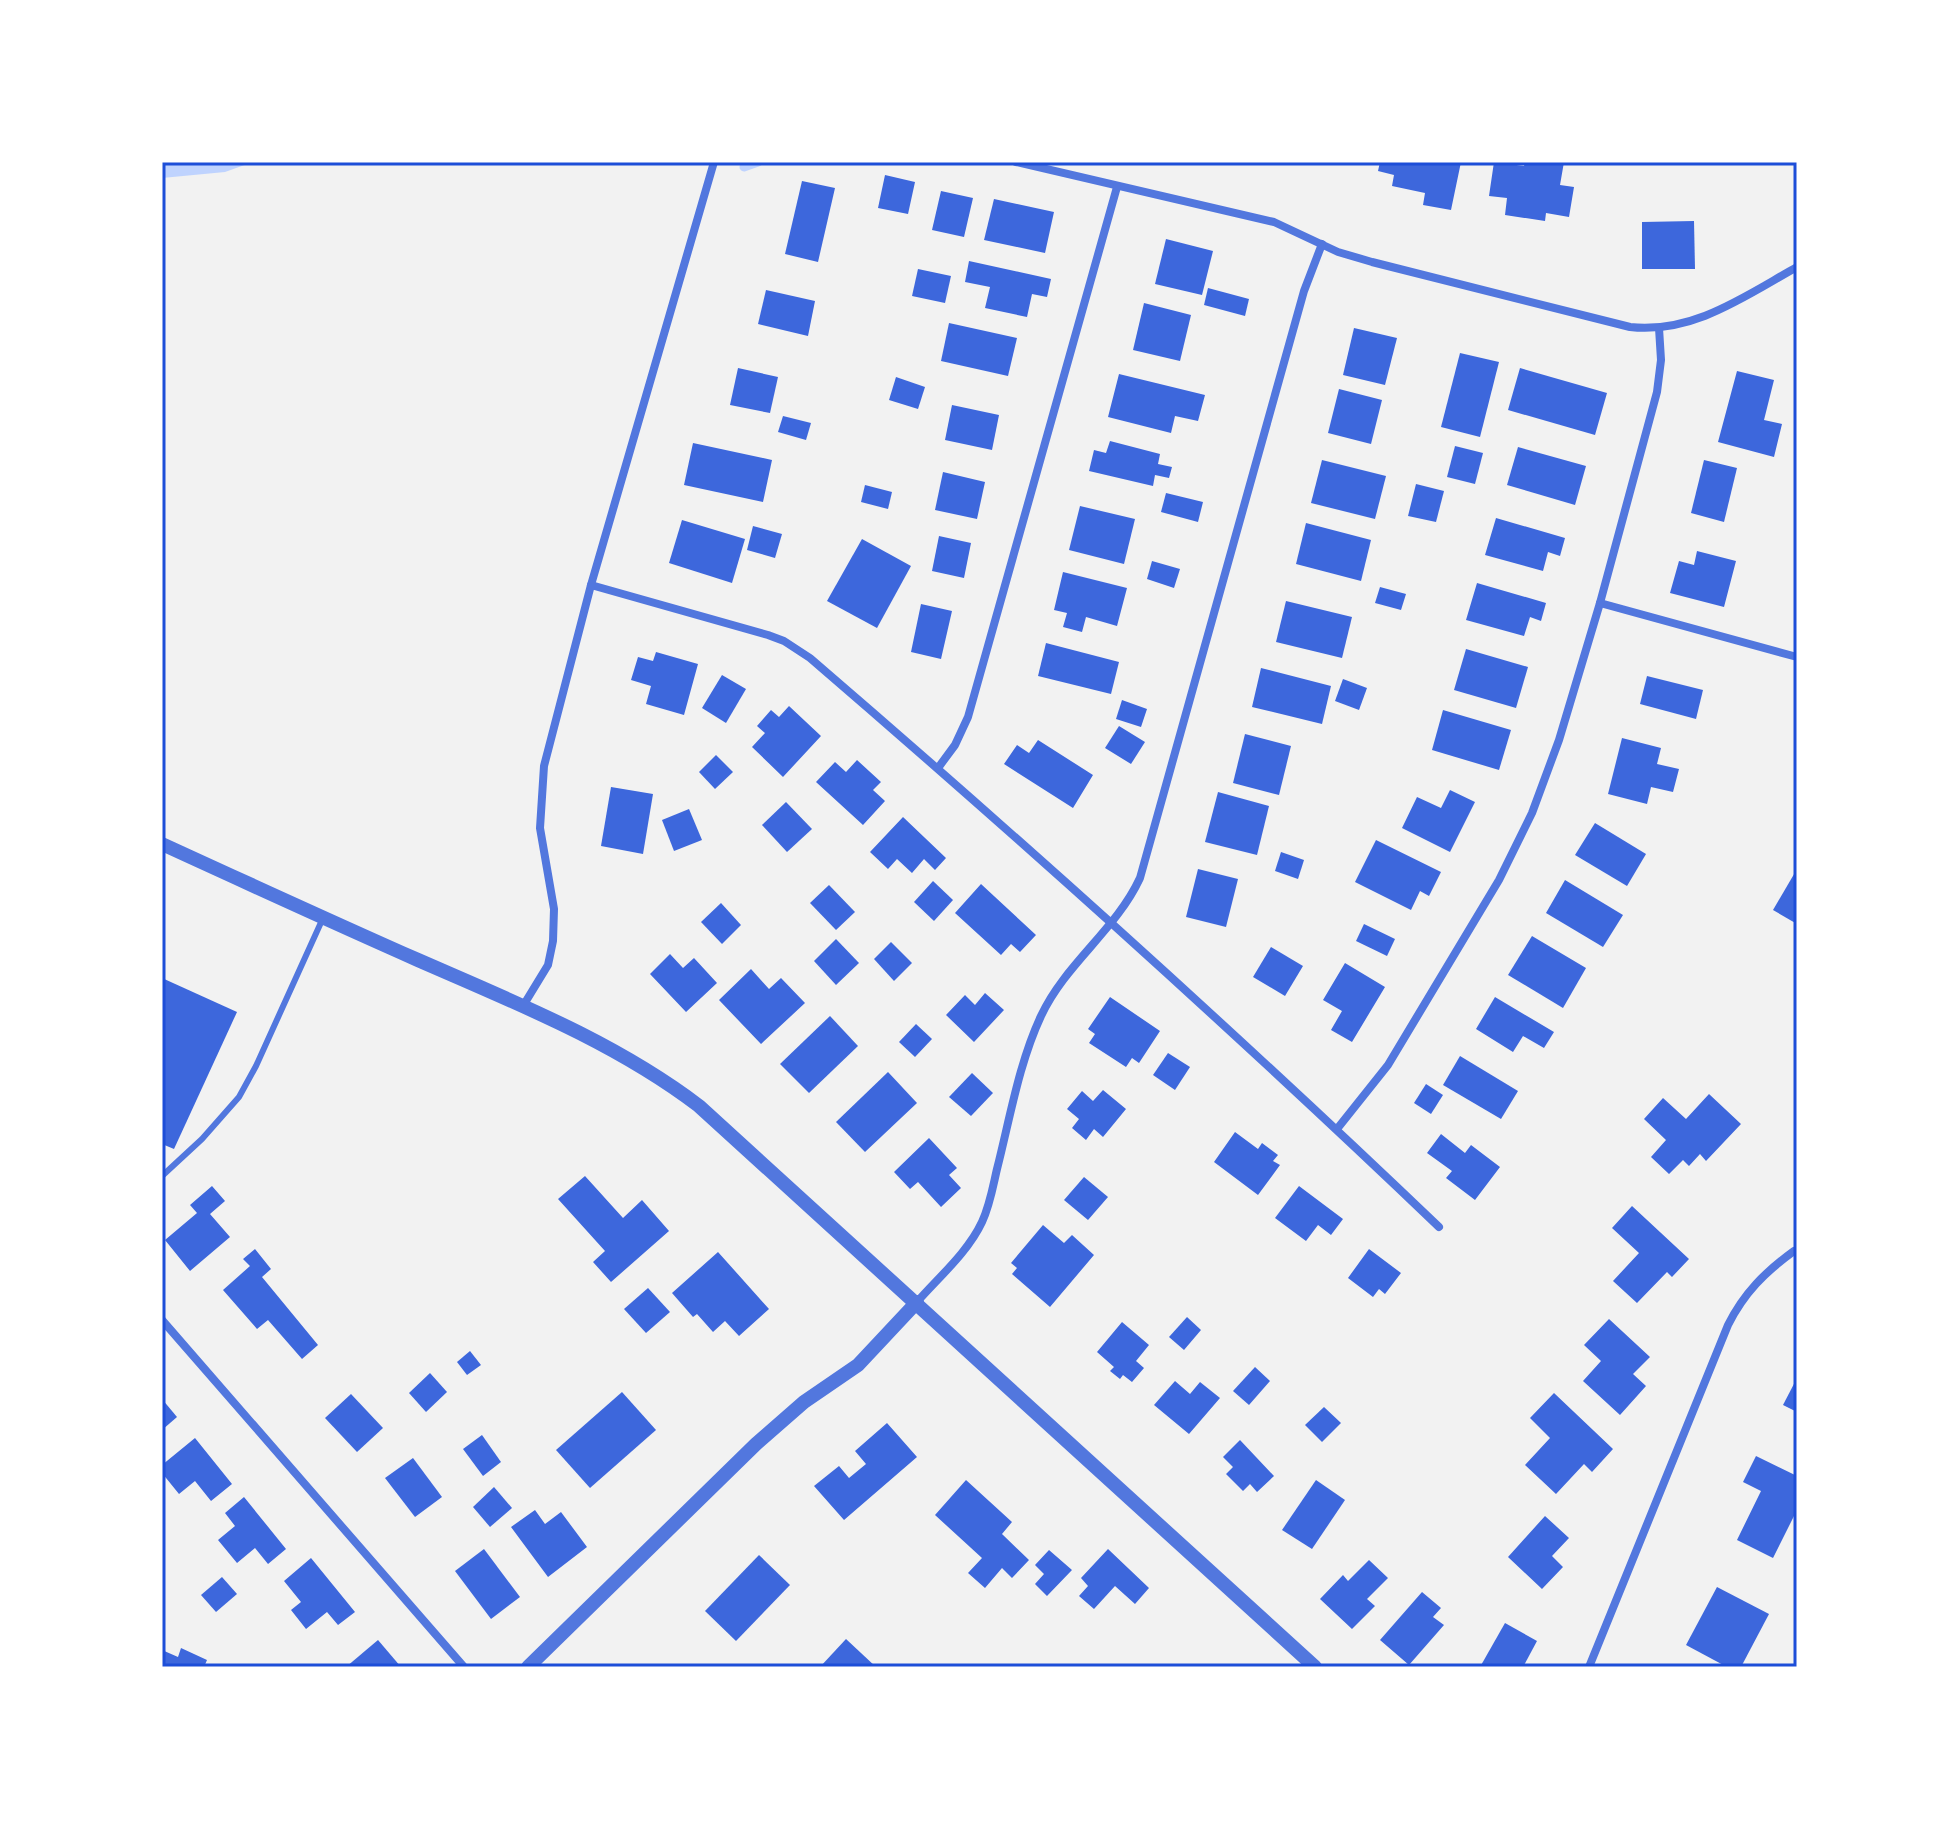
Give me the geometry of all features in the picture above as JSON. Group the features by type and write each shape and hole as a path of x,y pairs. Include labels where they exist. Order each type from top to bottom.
{"street":[{"path":"523,1006 548,965 553,941 554,909 544,857 541,798 544,766 591,585 714,162"},
{"path":"1016,162 1274,222 1372,262 1630,327 1659,328 1688,323 1716,312 1797,267"},
{"path":"938,768 955,745 968,717 1117,187"},
{"path":"528,1667 756,1444 804,1402 858,1365 964,1249 981,1224 1025,1058 1041,1015 1066,976 1133,895 1140,878 1304,291 1322,244"},
{"path":"1337,1129 1388,1065 1515,849 1551,765 1600,603 1657,392 1661,360 1659,328"},
{"path":"591,585 784,641 810,658 1111,923 1337,1129 1439,1227"},
{"path":"1600,603 1797,657"},
{"path":"162,844 523,1006 674,1087 917,1302 1315,1667"},
{"path":"1589,1667 1732,1317 1762,1276 1794,1251"},
{"path":"162,1320 464,1667"}],"lane":[{"path":"162,1176 202,1139 239,1097 323,918"}],"water":[{"path":"162,162 253,162 225,172 162,178"}],"building":[{"path":"1380,162 1461,162 1451,210 1423,205 1425,193 1392,186 1394,175 1378,171"},
{"path":"1494,162 1524,166 1525,162 1564,162 1560,185 1574,187 1569,217 1546,213 1545,221 1505,215 1507,198 1489,196"},
{"path":"885,175 915,182 908,214 878,208"},
{"path":"802,181 835,188 818,262 785,254"},
{"path":"941,191 973,198 964,237 932,230"},
{"path":"994,199 1054,212 1045,253 984,240"},
{"path":"1694,221 1695,269 1642,269 1642,222"},
{"path":"1166,239 1213,251 1202,295 1155,284"},
{"path":"969,261 1051,279 1047,297 1032,294 1027,317 985,308 990,287 965,282"},
{"path":"918,269 951,276 945,303 912,296"},
{"path":"1208,288 1249,299 1245,316 1204,305"},
{"path":"766,290 815,301 808,336 758,324"},
{"path":"1144,303 1191,315 1180,361 1133,350"},
{"path":"949,323 1017,338 1008,376 941,361"},
{"path":"1354,328 1397,338 1385,385 1343,375"},
{"path":"1460,353 1499,362 1480,437 1441,427"},
{"path":"738,368 778,377 770,413 730,405"},
{"path":"1520,368 1607,393 1595,435 1508,410"},
{"path":"1737,371 1774,380 1764,420 1782,424 1774,457 1718,442"},
{"path":"1119,374 1205,395 1198,421 1175,416 1171,433 1108,417"},
{"path":"896,377 925,387 918,409 889,400"},
{"path":"1339,389 1382,400 1371,444 1328,433"},
{"path":"952,405 999,415 992,450 945,440"},
{"path":"783,416 811,423 806,440 778,432"},
{"path":"1110,441 1160,454 1158,464 1172,467 1169,478 1155,475 1153,486 1089,471 1094,450 1106,453"},
{"path":"693,443 772,460 763,502 684,485"},
{"path":"1455,446 1483,453 1475,484 1447,477"},
{"path":"1518,447 1586,466 1575,505 1507,485"},
{"path":"1322,460 1386,476 1375,519 1311,503"},
{"path":"1704,460 1737,468 1724,522 1691,513"},
{"path":"943,472 985,482 977,519 935,510"},
{"path":"1416,484 1444,491 1436,522 1408,516"},
{"path":"865,485 892,492 888,509 861,502"},
{"path":"1166,493 1203,502 1198,522 1161,512"},
{"path":"1080,506 1135,519 1124,564 1069,550"},
{"path":"1496,518 1565,538 1560,556 1548,552 1543,571 1485,555"},
{"path":"682,520 745,539 732,583 669,563"},
{"path":"1306,523 1371,540 1361,581 1296,564"},
{"path":"753,526 782,534 775,558 747,550"},
{"path":"939,536 971,543 964,578 932,571"},
{"path":"862,539 911,566 877,628 827,601"},
{"path":"1697,551 1736,561 1724,607 1670,593 1679,561 1694,565"},
{"path":"1152,561 1180,569 1174,588 1147,579"},
{"path":"1063,572 1127,588 1117,626 1086,617 1082,632 1063,627 1067,613 1054,610"},
{"path":"1477,583 1546,603 1541,621 1530,617 1524,636 1466,620"},
{"path":"1380,587 1406,594 1401,610 1375,603"},
{"path":"1286,601 1352,617 1342,658 1276,642"},
{"path":"921,604 952,611 941,659 911,652"},
{"path":"1046,643 1119,662 1111,694 1038,676"},
{"path":"1466,649 1528,667 1516,708 1454,690"},
{"path":"656,652 698,664 684,715 646,704 651,686 631,680 638,657 653,661"},
{"path":"1261,668 1331,686 1322,724 1252,707"},
{"path":"722,675 746,689 726,723 702,708"},
{"path":"1647,676 1703,690 1696,719 1640,704"},
{"path":"1343,679 1367,688 1359,710 1335,701"},
{"path":"1122,700 1147,709 1141,727 1116,719"},
{"path":"789,706 821,736 783,777 752,747 765,733 757,726 771,710 779,717"},
{"path":"1443,710 1511,730 1499,770 1432,750"},
{"path":"1119,726 1145,742 1131,764 1105,748"},
{"path":"1245,734 1291,746 1279,795 1233,783"},
{"path":"1622,738 1661,748 1657,764 1679,769 1673,792 1651,787 1647,804 1608,794"},
{"path":"1038,740 1093,775 1073,808 1004,764 1017,745 1029,753"},
{"path":"716,755 733,772 715,789 699,772"},
{"path":"857,760 881,782 873,790 885,801 863,825 816,782 835,762 846,772"},
{"path":"611,787 653,794 643,854 601,846"},
{"path":"1450,790 1475,802 1450,852 1402,828 1417,797 1441,808"},
{"path":"1218,792 1269,806 1257,855 1205,842"},
{"path":"786,802 812,829 787,852 762,825"},
{"path":"689,809 702,840 674,851 662,820"},
{"path":"903,817 946,858 935,870 924,859 912,873 897,859 888,869 870,852"},
{"path":"1595,823 1646,854 1627,886 1575,855"},
{"path":"1376,840 1441,872 1429,896 1420,891 1411,910 1355,882"},
{"path":"1281,852 1304,860 1298,879 1275,871"},
{"path":"1198,869 1238,879 1226,927 1186,917"},
{"path":"1797,869 1797,924 1773,910"},
{"path":"1565,880 1623,915 1603,947 1546,913"},
{"path":"933,881 953,900 934,921 914,902"},
{"path":"981,884 1036,935 1020,952 1011,944 1001,955 955,913"},
{"path":"829,885 855,912 836,930 810,903"},
{"path":"721,903 741,925 722,944 701,922"},
{"path":"1364,924 1395,939 1387,956 1356,941"},
{"path":"1532,936 1586,968 1563,1008 1508,975"},
{"path":"836,939 859,963 836,985 814,961"},
{"path":"891,942 912,963 894,981 874,959"},
{"path":"1271,947 1303,966 1285,996 1253,977"},
{"path":"670,954 683,968 694,958 717,983 686,1012 650,974"},
{"path":"1345,963 1385,987 1352,1042 1331,1030 1342,1011 1323,1000"},
{"path":"751,969 769,989 781,978 805,1003 761,1044 719,1000"},
{"path":"162,978 237,1012 174,1149 162,1144"},
{"path":"985,993 1004,1010 974,1042 946,1015 965,995 975,1005"},
{"path":"1110,997 1160,1031 1139,1063 1132,1058 1126,1067 1089,1043 1095,1034 1088,1029"},
{"path":"1495,997 1554,1032 1544,1048 1523,1036 1513,1052 1476,1029"},
{"path":"830,1016 858,1046 809,1093 780,1064"},
{"path":"916,1024 932,1039 915,1057 899,1042"},
{"path":"1168,1053 1190,1067 1175,1090 1153,1075"},
{"path":"1460,1056 1518,1091 1501,1119 1443,1085"},
{"path":"888,1072 917,1103 865,1152 836,1122"},
{"path":"972,1073 993,1093 971,1116 949,1097"},
{"path":"1426,1084 1443,1095 1431,1114 1414,1103"},
{"path":"1103,1090 1126,1109 1103,1137 1094,1129 1086,1140 1072,1128 1079,1119 1067,1109 1082,1091 1093,1101"},
{"path":"1709,1094 1741,1124 1706,1161 1700,1154 1689,1166 1683,1160 1669,1174 1651,1157 1666,1140 1644,1119 1663,1098 1686,1119"},
{"path":"1235,1132 1258,1149 1262,1143 1278,1155 1273,1161 1280,1165 1258,1195 1214,1162"},
{"path":"1441,1134 1465,1153 1471,1145 1500,1167 1475,1200 1446,1178 1452,1171 1427,1153"},
{"path":"929,1138 957,1168 949,1175 961,1188 941,1207 918,1182 910,1189 894,1172"},
{"path":"585,1176 623,1218 642,1200 669,1231 611,1282 593,1262 605,1251 558,1199"},
{"path":"1084,1177 1108,1197 1088,1220 1064,1200"},
{"path":"212,1186 225,1201 210,1214 230,1237 190,1271 165,1240 197,1213 190,1205"},
{"path":"1299,1186 1343,1219 1331,1235 1318,1225 1306,1241 1275,1218"},
{"path":"1632,1206 1689,1259 1672,1277 1667,1272 1637,1303 1613,1281 1639,1253 1612,1228"},
{"path":"1043,1225 1064,1243 1072,1235 1094,1255 1050,1307 1012,1274 1017,1268 1011,1263"},
{"path":"255,1249 271,1269 262,1277 318,1345 302,1359 268,1320 257,1329 223,1290 250,1266 243,1259"},
{"path":"1369,1249 1401,1273 1385,1294 1379,1289 1373,1297 1348,1278"},
{"path":"718,1252 769,1309 739,1336 725,1321 713,1332 697,1314 693,1317 672,1293"},
{"path":"648,1288 670,1312 646,1333 624,1309"},
{"path":"1187,1317 1201,1330 1184,1350 1169,1337"},
{"path":"1609,1319 1650,1357 1633,1374 1646,1386 1620,1415 1583,1381 1601,1361 1584,1345"},
{"path":"1122,1322 1149,1345 1136,1361 1144,1368 1132,1382 1123,1375 1120,1379 1110,1371 1114,1367 1097,1352"},
{"path":"470,1351 481,1365 467,1375 457,1362"},
{"path":"1255,1367 1270,1381 1249,1405 1233,1391"},
{"path":"430,1373 447,1392 426,1412 409,1393"},
{"path":"1797,1378 1797,1412 1783,1405"},
{"path":"1175,1381 1190,1394 1200,1382 1220,1398 1189,1434 1154,1405"},
{"path":"622,1392 656,1430 590,1488 556,1450"},
{"path":"1554,1393 1613,1449 1592,1472 1584,1464 1556,1494 1525,1465 1550,1438 1530,1418"},
{"path":"351,1394 383,1428 357,1452 325,1418"},
{"path":"162,1399 177,1417 162,1430"},
{"path":"1324,1407 1341,1423 1322,1442 1305,1425"},
{"path":"887,1423 917,1457 844,1520 814,1486 839,1466 849,1478 866,1464 855,1451"},
{"path":"482,1435 501,1462 483,1476 463,1449"},
{"path":"195,1438 232,1484 211,1501 195,1481 179,1494 162,1473 162,1465"},
{"path":"1240,1440 1274,1476 1257,1492 1250,1484 1243,1491 1226,1474 1233,1467 1223,1457"},
{"path":"1756,1456 1797,1476 1797,1510 1773,1558 1737,1540 1761,1491 1743,1482"},
{"path":"413,1458 442,1497 415,1517 385,1478"},
{"path":"966,1480 1012,1522 1002,1534 1029,1560 1012,1578 1002,1568 985,1588 968,1573 982,1558 935,1515"},
{"path":"1316,1480 1345,1500 1312,1549 1282,1530"},
{"path":"494,1487 512,1508 490,1527 473,1507"},
{"path":"244,1497 286,1549 268,1564 255,1548 237,1563 218,1540 235,1526 225,1513"},
{"path":"535,1510 545,1524 561,1512 587,1547 548,1577 511,1527"},
{"path":"1545,1516 1569,1538 1552,1556 1563,1567 1542,1589 1508,1557"},
{"path":"484,1549 520,1597 491,1619 455,1571"},
{"path":"1108,1549 1149,1588 1135,1604 1115,1586 1094,1609 1079,1596 1088,1586 1081,1578"},
{"path":"1049,1550 1072,1570 1047,1596 1035,1584 1044,1574 1035,1565"},
{"path":"759,1555 790,1585 736,1641 705,1611"},
{"path":"311,1558 355,1612 338,1625 327,1612 306,1629 291,1610 301,1602 284,1581"},
{"path":"1369,1560 1388,1578 1367,1599 1375,1606 1352,1629 1320,1599 1343,1575 1348,1581"},
{"path":"222,1577 237,1594 216,1612 201,1595"},
{"path":"1717,1587 1769,1614 1741,1667 1727,1667 1686,1645"},
{"path":"1422,1592 1441,1608 1433,1617 1444,1625 1409,1665 1380,1640"},
{"path":"1505,1623 1537,1641 1523,1667 1480,1667"},
{"path":"846,1639 876,1667 820,1667"},
{"path":"378,1640 401,1667 346,1667"},
{"path":"181,1648 207,1660 204,1667 162,1667 162,1650 178,1657"}],"waterway":[{"path":"744,167 758,162"}]}
